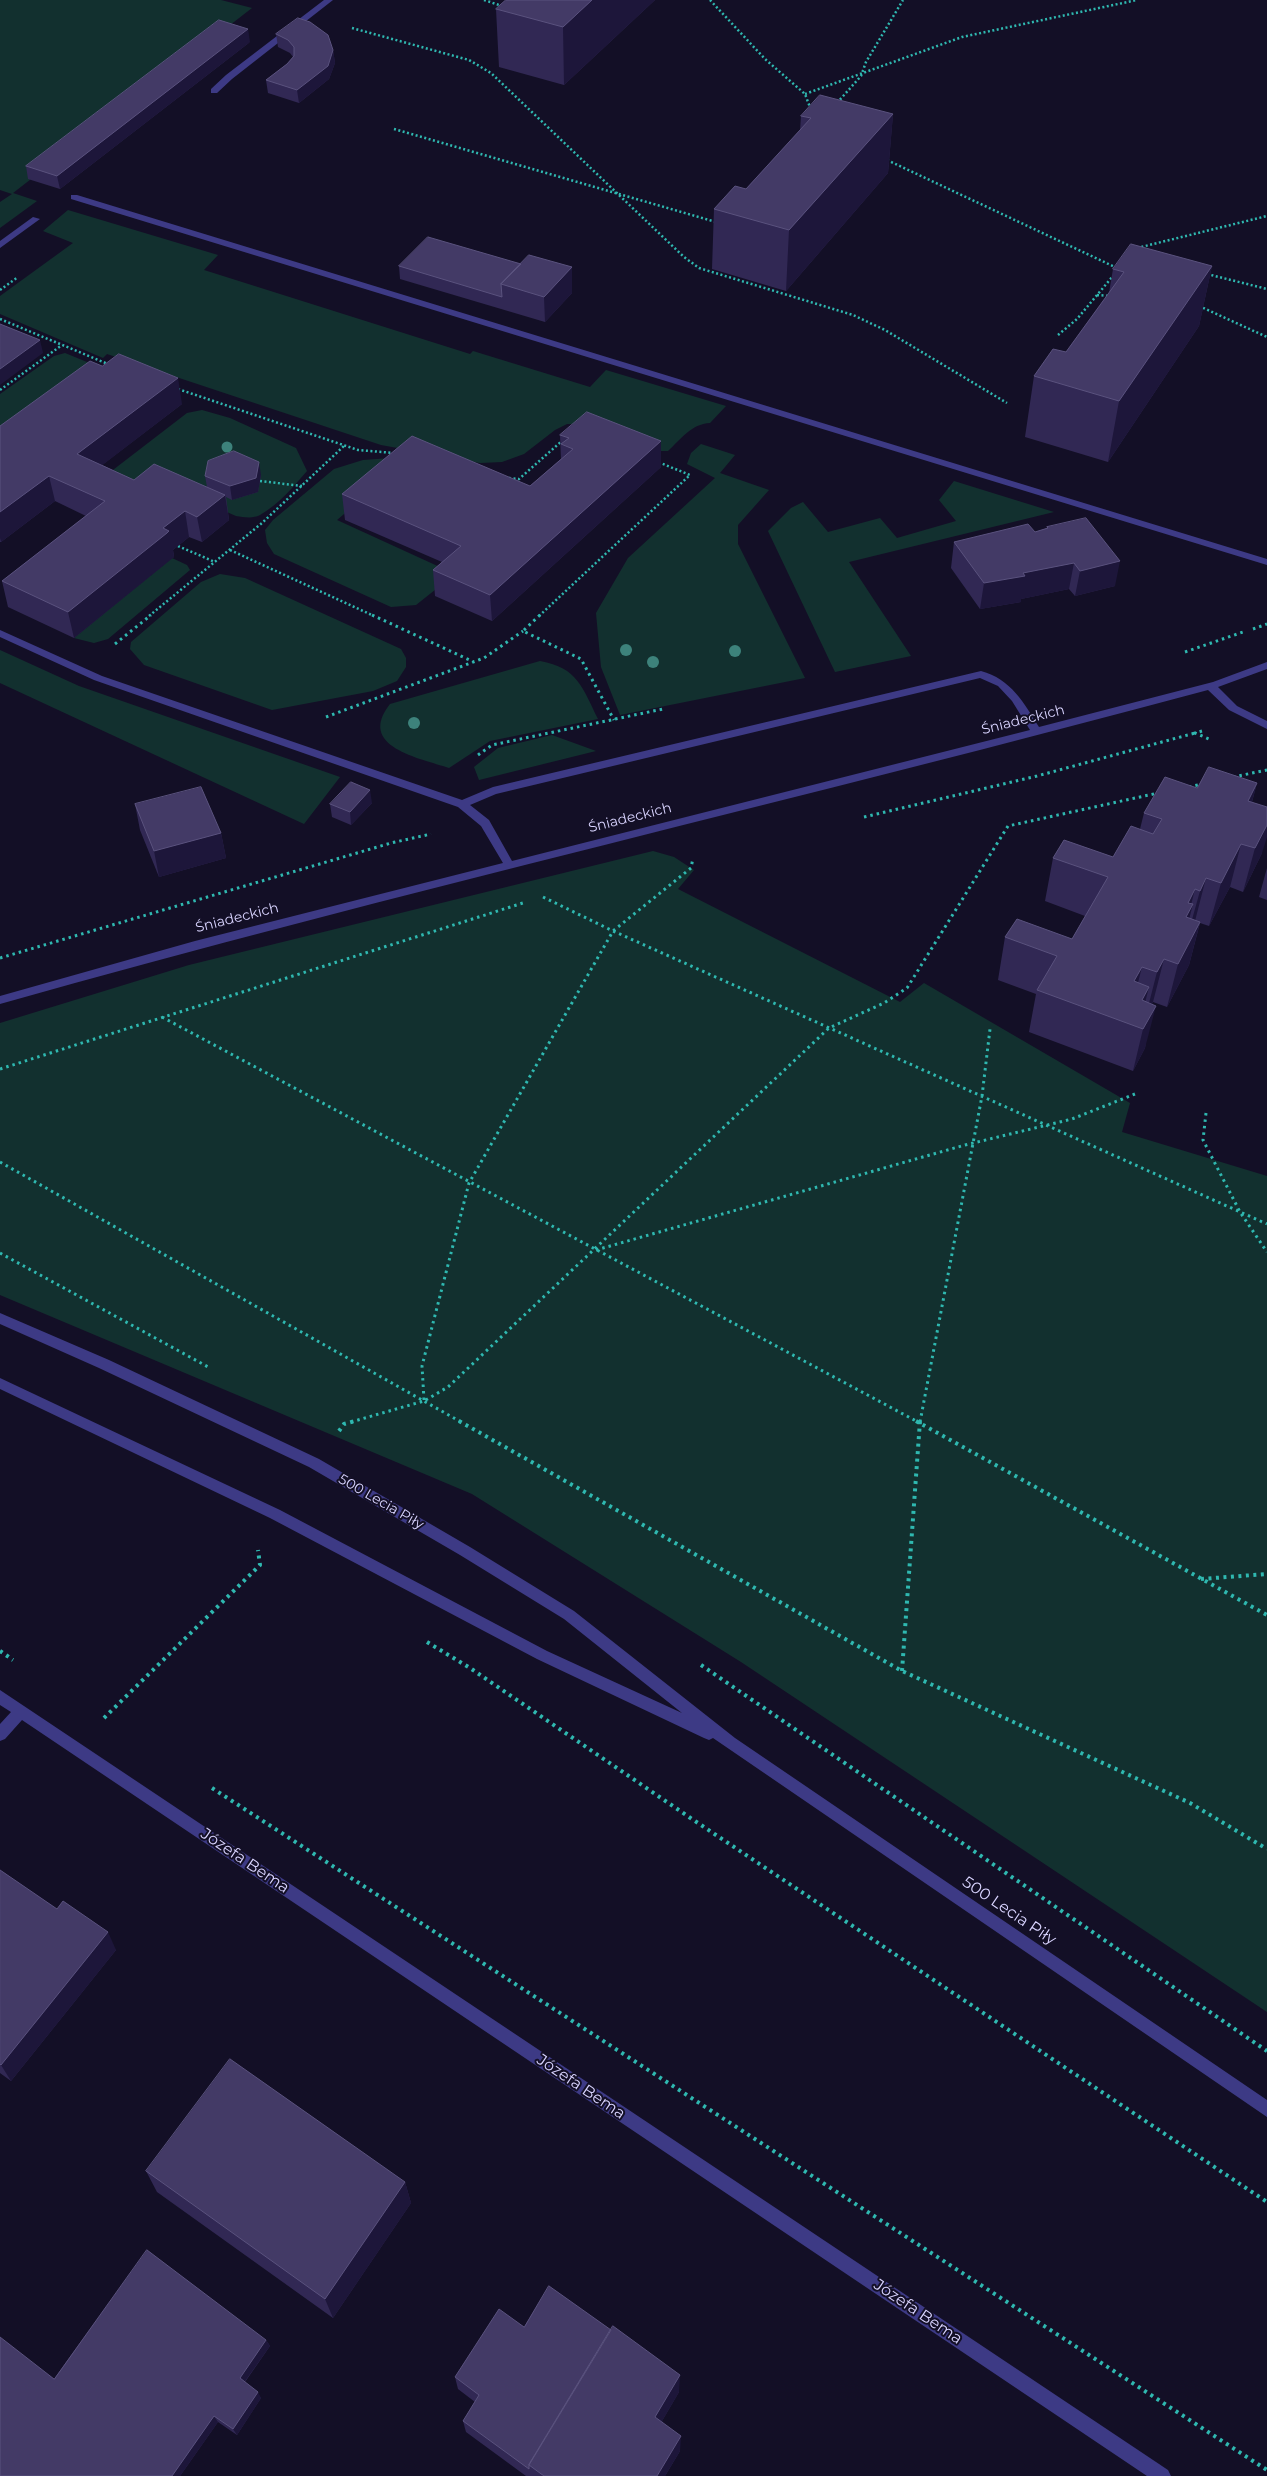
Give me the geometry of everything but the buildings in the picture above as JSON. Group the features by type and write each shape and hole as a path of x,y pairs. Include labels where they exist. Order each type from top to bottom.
{"street":[{"path":"214,91 229,77 330,0"},
{"path":"74,198 1267,562"},
{"path":"0,245 36,219"},
{"path":"0,633 98,678 462,804 485,824 509,864"},
{"name":"Śniadeckich","path":"0,1000 195,944 1037,732 1210,686 1267,666"},
{"path":"462,804 493,791 981,674 1002,684 1016,699 1037,732"},
{"path":"1210,686 1233,708 1267,725"},
{"name":"500 Lecia Piły","path":"0,1318 104,1364 314,1463 465,1551 569,1616 730,1743 1267,2109"},
{"name":"500 Lecia Piły","path":"0,1383 275,1514 542,1655 730,1743"},
{"name":"Józefa Bema","path":"0,1698 1162,2476"},
{"path":"0,1734 21,1711"}],"path":[{"path":"484,0 502,6"},
{"path":"710,0 765,60 805,94 814,118"},
{"path":"836,105 862,72 903,0"},
{"path":"1118,0 1121,3"},
{"path":"805,94 962,37 1137,0"},
{"path":"308,16 469,60 491,73 684,257 699,268 853,314 885,330 1007,404"},
{"path":"394,129 717,222"},
{"path":"879,156 1119,269 1076,319 1058,335"},
{"path":"1131,254 1138,247 1267,216"},
{"path":"1202,273 1267,289"},
{"path":"1097,295 1115,296"},
{"path":"1198,305 1267,337"},
{"path":"0,319 116,368"},
{"path":"0,390 63,345"},
{"path":"171,387 358,450 396,453"},
{"path":"502,477 519,479 569,434"},
{"path":"110,649 230,550 303,486 345,445"},
{"path":"320,719 484,658 523,631 690,475 656,461"},
{"path":"260,481 303,486"},
{"path":"178,546 215,562"},
{"path":"230,550 474,662"},
{"path":"523,631 581,659 614,720"},
{"path":"855,819 1037,776 1195,733"},
{"path":"1229,778 1267,770"},
{"path":"1181,789 1209,782"},
{"path":"314,1463 344,1424 424,1401 448,1387 829,1028 884,1003 907,988 1008,826 1161,793"},
{"path":"424,1401 422,1366 469,1183 613,931 691,868 693,855 684,857"},
{"path":"552,894 543,897 613,931 1267,1224"},
{"path":"0,1069 533,900"},
{"path":"162,1017 920,1423 1267,1615"},
{"path":"902,1671 920,1423 982,1096 990,1029"},
{"path":"595,1250 972,1143 1049,1126 1106,1109 1135,1094"},
{"path":"1206,1113 1204,1140 1240,1212 1267,1252"},
{"path":"0,1162 902,1671 1190,1803 1267,1849"},
{"path":"104,1718 260,1565 256,1539 275,1514"},
{"path":"1200,1579 1267,1574"},
{"path":"419,1637 470,1668 689,1817 1267,2202"},
{"path":"0,1651 16,1662"},
{"path":"96,1713 113,1724"},
{"path":"205,1783 1267,2470"}],"green space":[{"path":"0,0 221,0 252,8 13,193 37,201 0,228 0,202 12,194 0,190"},
{"path":"68,210 218,255 204,270 470,354 473,351 590,387 606,370 726,406 710,423 692,429 668,451 654,451 583,424 567,424 555,430 524,454 502,462 480,463 381,445 107,354 103,358 0,314 0,296 73,243 43,231"},
{"path":"65,353 121,376 0,445 0,394 54,356"},
{"path":"202,410 230,418 296,448 307,471 273,506 254,517 236,516 151,479 139,488 109,473 187,413"},
{"path":"701,444 735,455 720,473 769,490 738,525 738,544 805,678 620,715 601,667 596,613 628,558 715,478 687,464 691,453"},
{"path":"391,458 407,460 337,520 455,574 416,605 391,607 274,554 267,543 265,530 273,520 334,469 363,460"},
{"path":"954,481 1054,512 849,562 911,656 835,672 768,531 791,508 803,502 828,532 880,518 897,538 956,521 939,500"},
{"path":"172,558 187,565 190,570 108,639 94,643 74,638"},
{"path":"220,574 245,578 401,649 406,658 406,667 397,681 373,691 272,710 144,665 130,649 131,642 201,582"},
{"path":"0,650 79,686 340,777 304,824 0,683"},
{"path":"540,661 553,664 571,674 583,688 598,719 490,741 449,768 409,755 396,748 386,741 381,731 382,719 390,704"},
{"path":"552,735 596,751 479,780 474,767 498,748"},
{"path":"653,851 674,857 694,870 678,889 900,1002 924,983 1130,1103 1122,1132 1267,1176 1267,2012 741,1662 472,1494 0,1295 0,1023 189,965"}]}
